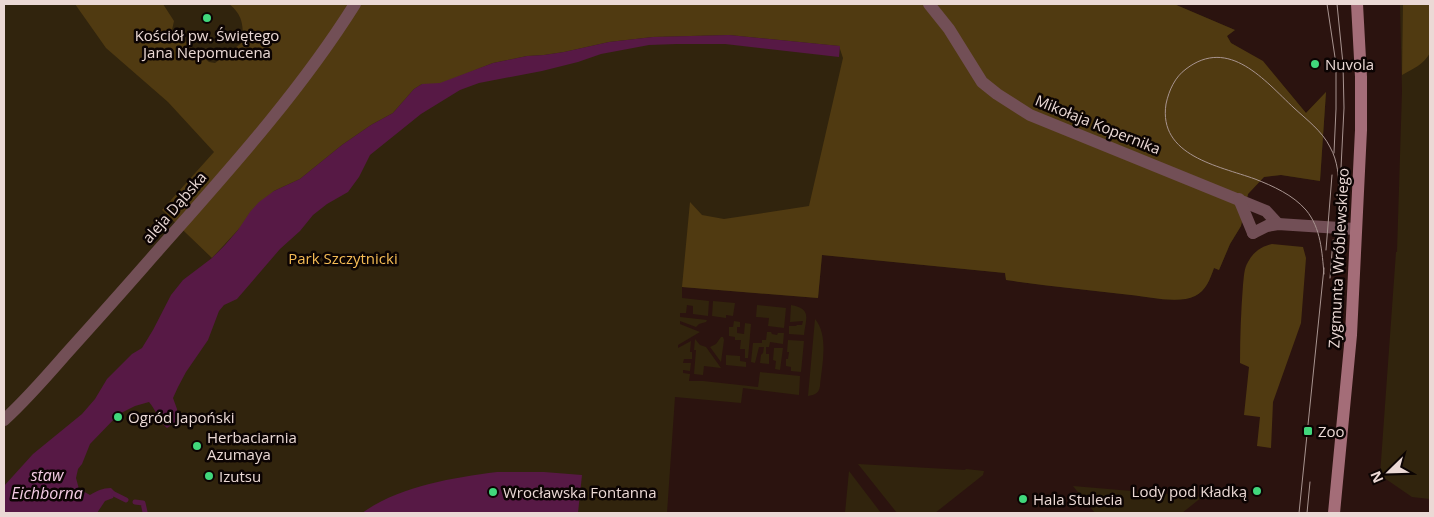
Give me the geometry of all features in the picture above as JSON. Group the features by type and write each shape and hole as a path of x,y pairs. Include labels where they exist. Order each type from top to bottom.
{"main road":[{"name":"Zygmunta Wróblewskiego","path":"1334,513 1351,335 1361,130 1361,77 1357,4"}],"street":[{"name":"aleja Dąbska","path":"4,420 111,304 274,117 339,30 355,4"},
{"name":"Mikołaja Kopernika","path":"929,4 949,29 982,82 1009,103 1030,115 1266,210 1278,224"},
{"path":"1239,199 1253,233 1267,226 1278,224 1355,229"}],"green space":[{"name":"Park Szczytnicki","path":"4,4 1174,4 1235,30 1227,36 1231,43 1263,62 1306,113 1326,92 1320,181 1281,175 1264,177 1248,194 1241,226 1230,244 1219,270 1214,268 1205,288 1199,294 1181,300 1006,280 1005,273 822,255 818,298 682,287 682,298 709,301 708,316 693,314 693,306 687,305 686,313 680,313 680,317 707,320 696,327 680,321 680,324 700,332 678,345 678,348 691,341 690,352 692,352 692,359 684,359 683,363 691,363 690,371 683,370 683,373 690,374 689,381 758,387 760,372 800,376 799,395 743,388 741,403 675,397 667,513 4,513"},
{"path":"1400,4 1430,4 1430,499 1412,497 1380,475 1397,252 1402,91"},
{"path":"713,301 735,303 733,316 726,315 726,318 712,316"},
{"path":"757,305 786,308 784,328 768,326 769,318 756,317"},
{"path":"791,305 805,312 804,335 789,334 789,326 802,325 803,321 790,322"},
{"path":"815,319 822,333 823,360 819,390 815,394 808,396"},
{"path":"734,321 740,322 740,327 737,327 737,333 744,334 745,323 751,324 748,358 745,358 745,349 740,349 741,340 735,340 735,337 729,336 729,327 733,327"},
{"path":"767,332 777,335 778,333 784,333 783,344 770,342 769,347 766,347 766,354 769,354 769,364 760,363 764,347 759,347 755,363 751,362 753,343 762,343 762,340 766,340"},
{"path":"721,337 724,340 721,362 710,347 716,344"},
{"path":"695,339 700,345 706,347 721,368 704,366 703,375 694,374"},
{"path":"788,340 804,341 801,372 791,371 791,367 786,366 789,352 787,352"},
{"path":"774,348 783,348 780,370 775,369 776,361 773,360"},
{"path":"726,355 740,356 740,361 746,362 746,367 726,365"},
{"path":"858,464 984,471 983,475 935,513 897,513"},
{"path":"849,471 881,513 845,513"},
{"path":"1073,486 1202,497 1182,513 1095,513"}],"shaded area":[{"path":"75,4 163,4 174,21 172,30 209,62 215,63 243,42 240,16 229,4 1174,4 1235,30 1227,36 1231,43 1263,61 1306,113 1326,92 1320,181 1281,175 1264,177 1248,194 1241,226 1230,244 1219,270 1214,268 1205,288 1199,294 1181,300 1006,280 1005,273 822,255 818,298 682,287 690,202 702,215 724,219 809,206 843,58 839,46 729,35 653,37 609,42 564,52 527,56 493,63 440,84 422,84 414,89 393,113 371,125 342,145 300,179 274,191 212,258 162,210 214,152 168,102 106,48"},
{"path":"1403,4 1430,4 1430,53 1421,63 1402,75"},
{"path":"1272,244 1303,247 1306,258 1301,323 1273,402 1271,448 1257,446 1260,417 1244,415 1249,367 1240,363 1240,353 1242,295 1246,267 1255,252"}],"water":[{"name":"staw Eichborna","path":"729,35 840,46 839,57 725,44 649,45 601,54 542,71 479,83 460,90 421,114 370,155 359,177 348,192 327,204 313,215 300,231 280,249 237,299 224,305 219,311 208,340 186,372 173,398 177,409 176,422 167,428 149,402 119,414 90,444 78,469 76,478 79,489 90,495 108,488 115,492 113,498 105,501 97,513 4,513 4,486 33,454 82,414 95,399 107,379 132,354 142,348 171,295 183,280 212,258 225,245 259,202 274,191 300,179 342,145 371,125 393,113 414,89 422,84 440,83 493,63 527,56 564,52 609,42 653,37"},
{"name":"Wrocławska Fontanna","path":"497,472 544,472 582,475 578,513 362,513 393,496 409,490 444,480"}],"waterway":[{"path":"114,494 126,500"},
{"path":"135,502 143,503 145,512"}],"tram line":[{"path":"1327,4 1336,64 1334,153"},
{"path":"1337,4 1343,64 1344,108 1341,168"},
{"path":"1324,274 1318,232 1311,217 1301,205 1289,195 1269,185 1194,156 1181,147 1171,136 1166,122 1166,104 1176,80 1182,72 1202,60 1217,57 1245,66 1258,75 1314,126 1327,141 1333,152 1336,164 1339,194"},
{"path":"1326,250 1332,175"},
{"path":"1330,278 1333,240"},
{"path":"1299,513 1324,268"},
{"path":"1307,513 1310,482"}],"place":[{"name":"Kościół pw. Świętego Jana Nepomucena","path":"207,18"},
{"name":"Nuvola","path":"1315,64"},
{"name":"Ogród Japoński","path":"118,417"},
{"name":"Zoo","path":"1308,431"},
{"name":"Herbaciarnia Azumaya","path":"197,446"},
{"name":"Izutsu","path":"209,476"},
{"name":"Lody pod Kładką","path":"1257,491"},
{"name":"Wrocławska Fontanna","path":"493,492"},
{"name":"Hala Stulecia","path":"1023,499"}]}
